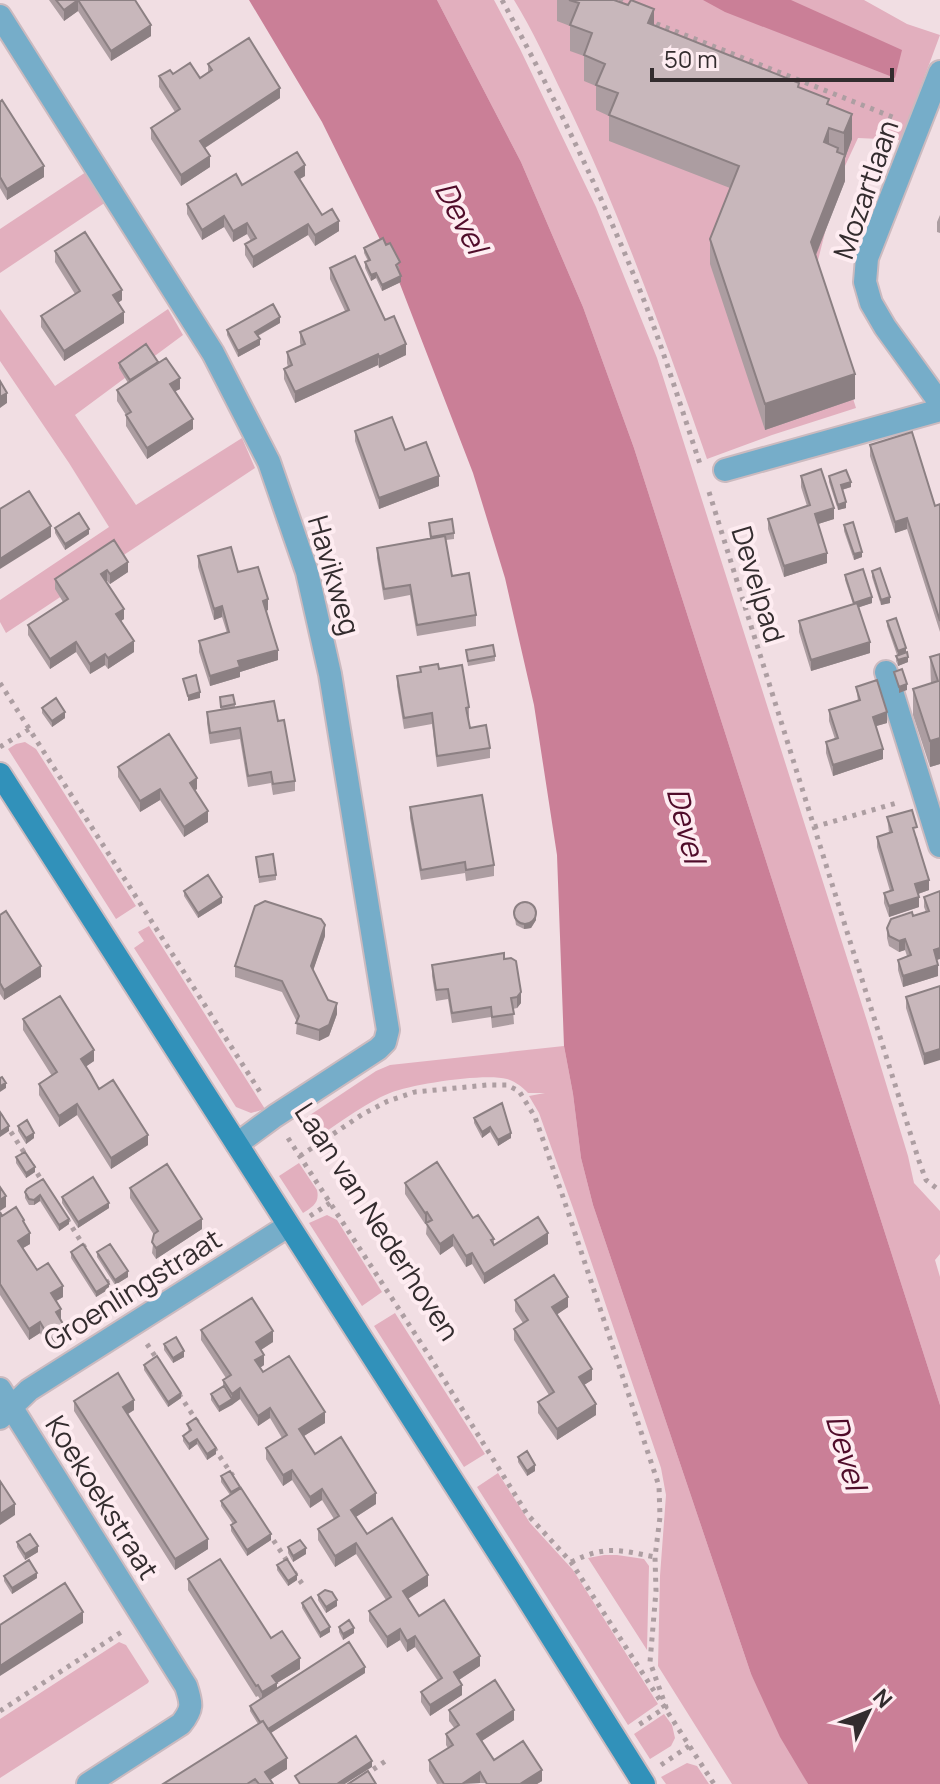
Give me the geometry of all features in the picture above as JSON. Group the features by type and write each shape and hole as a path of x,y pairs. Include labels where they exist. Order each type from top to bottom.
{"main road":[{"path":"0,774 512,1574 639,1782"}],"street":[{"name":"Havikweg","path":"0,16 213,353 269,462 307,572 330,674 388,1030 385,1042 378,1049 237,1144"},
{"name":"Mozartlaan","path":"940,72 867,258 865,282 871,303 885,327 940,403"},
{"path":"715,474 940,410"},
{"path":"886,672 924,795 936,818 940,846"},
{"name":"Groenlingstraat","path":"4,1405 288,1226"},
{"name":"Koekoekstraat","path":"4,1405 144,1618 186,1686 192,1702 181,1724 88,1784"}],"path":[{"path":"502,0 572,136 623,248 715,474"},
{"path":"619,0 641,11 657,24 918,127"},
{"name":"Develpad","path":"709,492 919,1161 926,1180 940,1191"},
{"name":"Laan van Nederhoven","path":"0,683 527,1514 571,1562 714,1784"},
{"path":"0,747 29,729"},
{"path":"814,827 924,795"},
{"path":"300,1156 363,1114 415,1092 507,1085 519,1091 535,1117 659,1486 660,1517 650,1662 666,1707 616,1740"},
{"path":"0,1115 50,1193"},
{"path":"67,1219 92,1258"},
{"path":"100,1271 159,1363"},
{"path":"177,1390 202,1429"},
{"path":"211,1443 236,1482"},
{"path":"262,1522 305,1588"},
{"path":"571,1562 588,1554 614,1549 655,1557"},
{"name":"Koekoekstraat","path":"0,1711 144,1618"},
{"path":"362,1776 387,1760"}],"shaded area":[{"path":"437,0 494,0 596,207 657,358 867,1021 914,1183 940,1211 940,1254 935,1260 940,1277 940,1405 634,448 583,307 521,162"},
{"path":"514,0 864,0 907,24 940,35 901,140 858,138 838,181 814,276 856,408 707,459 623,231 585,141"},
{"path":"92,168 112,198 0,273 0,229"},
{"path":"0,309 55,386 168,309 183,335 75,415 136,505 242,438 255,468 6,633 0,622 0,600 109,527 0,361"},
{"path":"25,742 36,749 136,906 116,919 8,749"},
{"path":"149,926 265,1109 251,1113 236,1107 134,948 144,941 138,932"},
{"path":"564,1046 581,1158 593,1205 751,1674 808,1784 732,1784 658,1666 666,1495 661,1468 573,1208 539,1113 529,1096 545,1093 528,1093 507,1079 482,1077 448,1080 380,1097 310,1143 301,1126 304,1119 390,1065"},
{"path":"299,1163 318,1194 314,1204 303,1213 279,1176"},
{"path":"327,1215 337,1220 382,1292 362,1306 309,1223"},
{"path":"395,1313 485,1454 464,1467 374,1326"},
{"path":"498,1473 530,1523 573,1570 658,1704 628,1725 477,1487"},
{"path":"604,1555 644,1559 649,1566 647,1650 588,1558"},
{"path":"119,1642 126,1645 148,1683 0,1778 0,1719"},
{"path":"664,1714 672,1725 675,1738 671,1746 650,1759 634,1734"},
{"path":"687,1763 697,1766 709,1784 666,1784 661,1777"}],"water":[{"name":"Devel","path":"249,0 437,0 521,162 583,307 634,448 940,1405 940,1784 808,1784 780,1737 751,1674 593,1205 581,1158 564,1046 557,855 534,705 505,578 473,473 393,266 322,122"},
{"path":"703,0 791,0 902,50 895,78 725,12"}],"building":[{"path":"56,0 78,0 64,10"},
{"path":"78,0 135,0 151,25 111,51"},
{"path":"569,0 614,0 628,5 631,0 654,9 648,23 799,83 798,87 829,99 827,104 852,114 844,133 829,128 824,142 845,155 811,242 855,374 765,404 710,239 739,166 609,115 618,93 596,85 605,64 584,55 592,33 570,25 579,3"},
{"path":"249,38 280,88 200,141 210,156 181,175 151,128 180,109 159,76 170,70 173,74 190,63 200,78 212,70 208,64"},
{"path":"2,100 44,166 7,189 0,177"},
{"path":"297,152 305,165 295,172 322,215 332,209 339,221 315,235 308,224 253,257 245,244 256,238 247,223 233,231 224,216 202,230 187,204 236,174 242,185"},
{"path":"85,232 122,290 113,295 124,312 64,351 41,316 80,291 55,251"},
{"path":"383,238 386,245 390,243 400,262 396,265 401,276 382,285 376,273 371,275 365,262 370,260 364,248"},
{"path":"355,256 385,320 394,316 406,344 295,392 284,369 292,365 287,352 305,344 300,332 349,310 330,268"},
{"path":"273,304 280,317 255,332 260,339 238,351 227,330"},
{"path":"146,344 158,362 130,380 119,363"},
{"path":"166,358 180,378 170,384 193,419 147,448 126,415 131,412 117,390"},
{"path":"0,381 7,393 0,397"},
{"path":"392,417 405,450 426,442 439,476 379,498 355,431"},
{"path":"912,432 935,506 940,504 940,621 907,518 895,522 870,445"},
{"path":"821,469 834,508 815,514 827,553 784,566 768,519 810,505 801,476"},
{"path":"846,470 851,482 841,485 846,502 838,505 829,476"},
{"path":"29,491 51,526 0,559 0,509"},
{"path":"79,513 89,529 65,544 55,528"},
{"path":"452,519 454,533 431,537 429,523"},
{"path":"853,522 862,552 854,554 844,525"},
{"path":"445,536 452,576 469,573 476,615 417,625 410,585 384,589 377,548"},
{"path":"114,540 128,562 110,574 107,570 101,574 124,609 116,614 134,641 108,658 105,654 90,664 76,642 50,659 28,625 68,599 55,579"},
{"path":"231,547 238,572 258,567 268,599 263,601 278,650 238,661 240,667 210,676 199,641 229,632 222,606 214,609 198,556"},
{"path":"880,568 890,597 881,600 872,571"},
{"path":"863,569 872,597 854,603 845,575"},
{"path":"857,603 870,642 811,660 799,621"},
{"path":"896,618 906,648 898,651 887,621"},
{"path":"493,645 495,656 468,661 466,650"},
{"path":"907,652 908,657 898,660 896,656"},
{"path":"940,654 940,738 930,741 913,689 938,681 930,657"},
{"path":"438,664 439,669 462,665 470,728 486,725 490,748 437,756 432,713 404,718 397,676 421,672 420,667"},
{"path":"902,669 907,684 899,687 894,672"},
{"path":"196,675 200,692 188,696 183,679"},
{"path":"877,680 887,712 873,717 883,749 833,765 826,742 838,738 829,710 860,700 856,687"},
{"path":"233,695 235,704 221,707 220,697"},
{"path":"56,698 65,712 52,721 42,708"},
{"path":"274,701 278,721 284,720 295,781 273,784 271,772 248,776 240,728 210,733 207,712"},
{"path":"169,734 197,778 190,783 208,811 184,827 160,789 140,801 118,767"},
{"path":"482,795 494,865 466,870 465,862 421,870 410,807"},
{"path":"912,810 917,827 913,828 929,880 915,884 919,897 889,906 884,893 893,890 877,837 892,832 887,817"},
{"path":"273,854 276,875 259,877 256,857"},
{"path":"208,875 222,897 198,913 184,891"},
{"path":"940,891 940,948 934,950 938,965 903,976 898,960 911,955 905,939 899,941 889,936 887,928 891,919 912,912 913,916 929,911 924,897"},
{"path":"265,901 321,919 325,925 311,966 328,1000 337,1003 329,1025 319,1030 296,1023 299,1016 282,981 235,966 255,906"},
{"path":"525,902 533,905 536,913 533,921 525,924 517,921 514,913 517,905"},
{"path":"6,911 41,966 4,990 0,983 0,915"},
{"path":"504,953 504,959 516,961 521,992 511,998 514,1014 492,1017 491,1007 452,1013 448,989 436,990 432,965"},
{"path":"940,986 940,1049 924,1054 906,997"},
{"path":"60,996 94,1050 81,1059 99,1089 113,1080 148,1135 111,1158 77,1104 59,1116 39,1084 57,1072 23,1019"},
{"path":"502,1103 511,1133 498,1140 490,1127 482,1132 474,1118"},
{"path":"0,1112 9,1126 0,1132"},
{"path":"27,1120 34,1133 26,1138 18,1126"},
{"path":"25,1152 35,1167 26,1173 16,1157"},
{"path":"437,1162 473,1218 478,1215 494,1239 491,1240 494,1245 538,1217 548,1233 484,1274 472,1253 466,1256 453,1235 440,1244 426,1223 432,1220 405,1183"},
{"path":"167,1164 202,1219 156,1248 152,1242 158,1231 130,1188"},
{"path":"93,1177 109,1203 78,1222 62,1197"},
{"path":"43,1179 69,1219 59,1225 40,1195 34,1200 29,1199 25,1192"},
{"path":"16,1207 30,1233 18,1241 37,1270 48,1263 63,1286 51,1293 61,1309 56,1312 66,1329 50,1339 40,1322 29,1329 0,1284 0,1212 2,1216"},
{"path":"83,1244 109,1284 96,1292 71,1252"},
{"path":"110,1244 128,1271 115,1280 97,1252"},
{"path":"554,1275 568,1297 552,1307 592,1369 579,1377 596,1404 557,1429 538,1402 554,1392 514,1329 528,1320 515,1300"},
{"path":"252,1298 273,1331 256,1342 264,1355 255,1360 263,1372 289,1356 325,1412 299,1429 315,1454 341,1437 376,1493 351,1510 367,1534 392,1518 428,1575 403,1591 419,1616 444,1600 480,1656 454,1672 462,1685 430,1705 421,1692 442,1678 415,1636 407,1641 400,1629 387,1637 369,1611 391,1597 356,1543 335,1556 318,1529 339,1516 322,1489 310,1497 292,1470 283,1475 266,1448 287,1435 270,1408 258,1416 240,1388 232,1394 223,1380 231,1375 201,1330"},
{"path":"176,1337 184,1351 173,1358 164,1344"},
{"path":"157,1356 181,1393 168,1402 144,1365"},
{"path":"118,1373 134,1400 123,1407 208,1539 175,1559 74,1401"},
{"path":"224,1386 232,1399 219,1407 211,1394"},
{"path":"196,1418 216,1448 207,1454 197,1439 189,1444 183,1436 191,1430 187,1424"},
{"path":"527,1451 535,1465 527,1471 518,1457"},
{"path":"230,1471 240,1487 231,1492 221,1476"},
{"path":"0,1481 15,1504 0,1514"},
{"path":"241,1488 271,1534 247,1550 231,1525 236,1522 221,1501"},
{"path":"30,1534 38,1546 25,1554 17,1542"},
{"path":"300,1540 306,1548 293,1556 288,1547"},
{"path":"220,1559 271,1638 282,1631 300,1658 272,1676 277,1683 262,1692 188,1579"},
{"path":"287,1559 297,1575 288,1581 277,1565"},
{"path":"29,1560 37,1573 12,1588 4,1576"},
{"path":"65,1583 83,1612 0,1666 0,1625"},
{"path":"325,1590 332,1592 337,1600 326,1607 318,1595"},
{"path":"311,1597 330,1627 320,1633 302,1603"},
{"path":"349,1620 354,1628 343,1634 339,1627"},
{"path":"349,1642 365,1667 268,1729 263,1721 260,1722 250,1706"},
{"path":"495,1680 514,1710 477,1734 494,1760 523,1741 542,1770 520,1784 487,1784 480,1772 462,1784 444,1784 429,1760 453,1745 446,1734 459,1725 449,1710"},
{"path":"263,1721 287,1758 265,1772 273,1784 259,1784 255,1779 247,1784 163,1784"},
{"path":"356,1736 372,1761 337,1784 300,1784 295,1776"},
{"path":"368,1771 376,1784 348,1784"}]}
